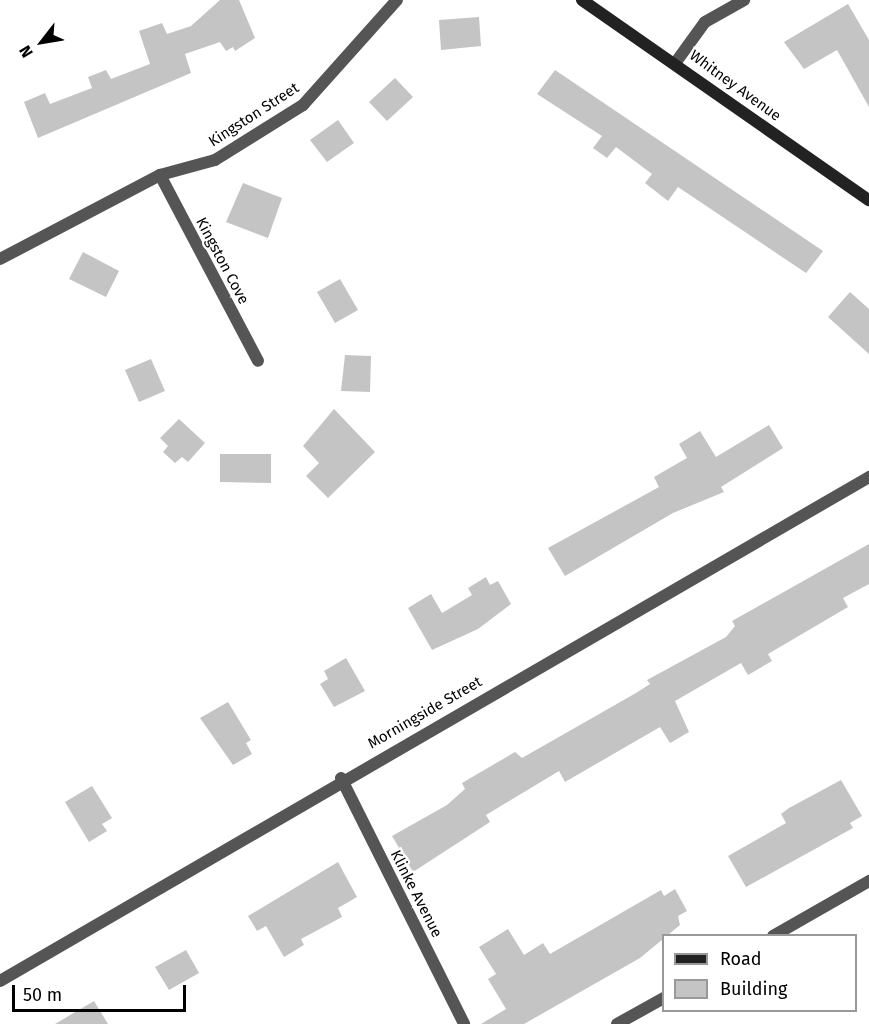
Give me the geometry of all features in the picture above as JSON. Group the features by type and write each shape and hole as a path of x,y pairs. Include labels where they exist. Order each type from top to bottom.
{"main road":[{"name":"Whitney Avenue","path":"582,0 676,62 869,200"}],"street":[{"name":"Kingston Street","path":"0,259 159,175 215,160 303,105 397,0"},
{"path":"676,62 705,22 744,0"},
{"name":"Kingston Cove","path":"159,175 258,361"},
{"name":"Morningside Street","path":"0,981 341,778 869,477"},
{"name":"Klinke Avenue","path":"341,778 464,1024"},
{"path":"776,934 869,881"},
{"path":"617,1024 662,999"}],"building":[{"path":"220,0 239,0 255,38 235,51 233,47 226,51 220,42 185,54 191,73 38,138 24,102 45,93 50,104 92,88 88,77 106,70 111,79 150,64 139,31 162,23 167,34 191,26"},
{"path":"848,4 869,40 869,107 837,50 804,69 784,42"},
{"path":"479,17 481,46 441,50 439,20"},
{"path":"555,70 823,251 806,273 678,187 668,201 645,183 652,174 616,147 607,158 593,148 602,136 537,94"},
{"path":"395,78 413,97 387,121 369,102"},
{"path":"338,120 354,143 327,162 310,140"},
{"path":"243,183 282,198 268,238 226,222"},
{"path":"83,252 119,271 106,297 69,279"},
{"path":"340,279 358,310 335,323 317,292"},
{"path":"850,292 869,309 869,354 828,317"},
{"path":"345,355 371,356 370,392 341,391"},
{"path":"151,359 165,391 139,402 125,370"},
{"path":"334,409 375,452 328,498 306,476 319,463 303,446"},
{"path":"179,419 205,443 188,462 182,457 175,463 163,452 168,446 160,438"},
{"path":"769,425 783,448 721,487 724,492 673,513 565,576 548,548 659,487 654,477 687,458 679,444 700,431 716,457"},
{"path":"220,454 271,454 271,483 220,482"},
{"path":"869,544 869,584 843,598 848,607 768,654 772,661 748,675 741,663 675,701 689,732 670,743 660,727 565,782 559,771 486,815 490,822 413,872 392,836 447,805 465,789 462,783 515,752 522,758 636,693 650,684 647,680 726,637 735,626 732,621"},
{"path":"486,577 490,585 498,581 511,604 478,629 432,650 408,608 431,594 442,613 472,595 468,588"},
{"path":"346,658 365,691 334,707 320,684 328,679 324,671"},
{"path":"228,702 251,740 246,743 252,754 233,765 200,718"},
{"path":"841,780 862,816 850,823 853,828 746,887 728,856 786,823 781,814 789,808"},
{"path":"92,786 112,818 102,824 107,831 89,842 65,802"},
{"path":"338,862 357,897 338,908 342,917 301,939 304,945 284,957 266,926 257,931 248,916"},
{"path":"675,889 687,911 678,916 680,925 669,934 662,934 662,940 640,958 524,1024 481,1024 506,1009 488,979 496,974 479,947 508,929 524,955 543,943 550,954 661,890 664,896"},
{"path":"186,950 199,973 169,990 155,967"},
{"path":"94,1001 108,1024 55,1024"}]}
